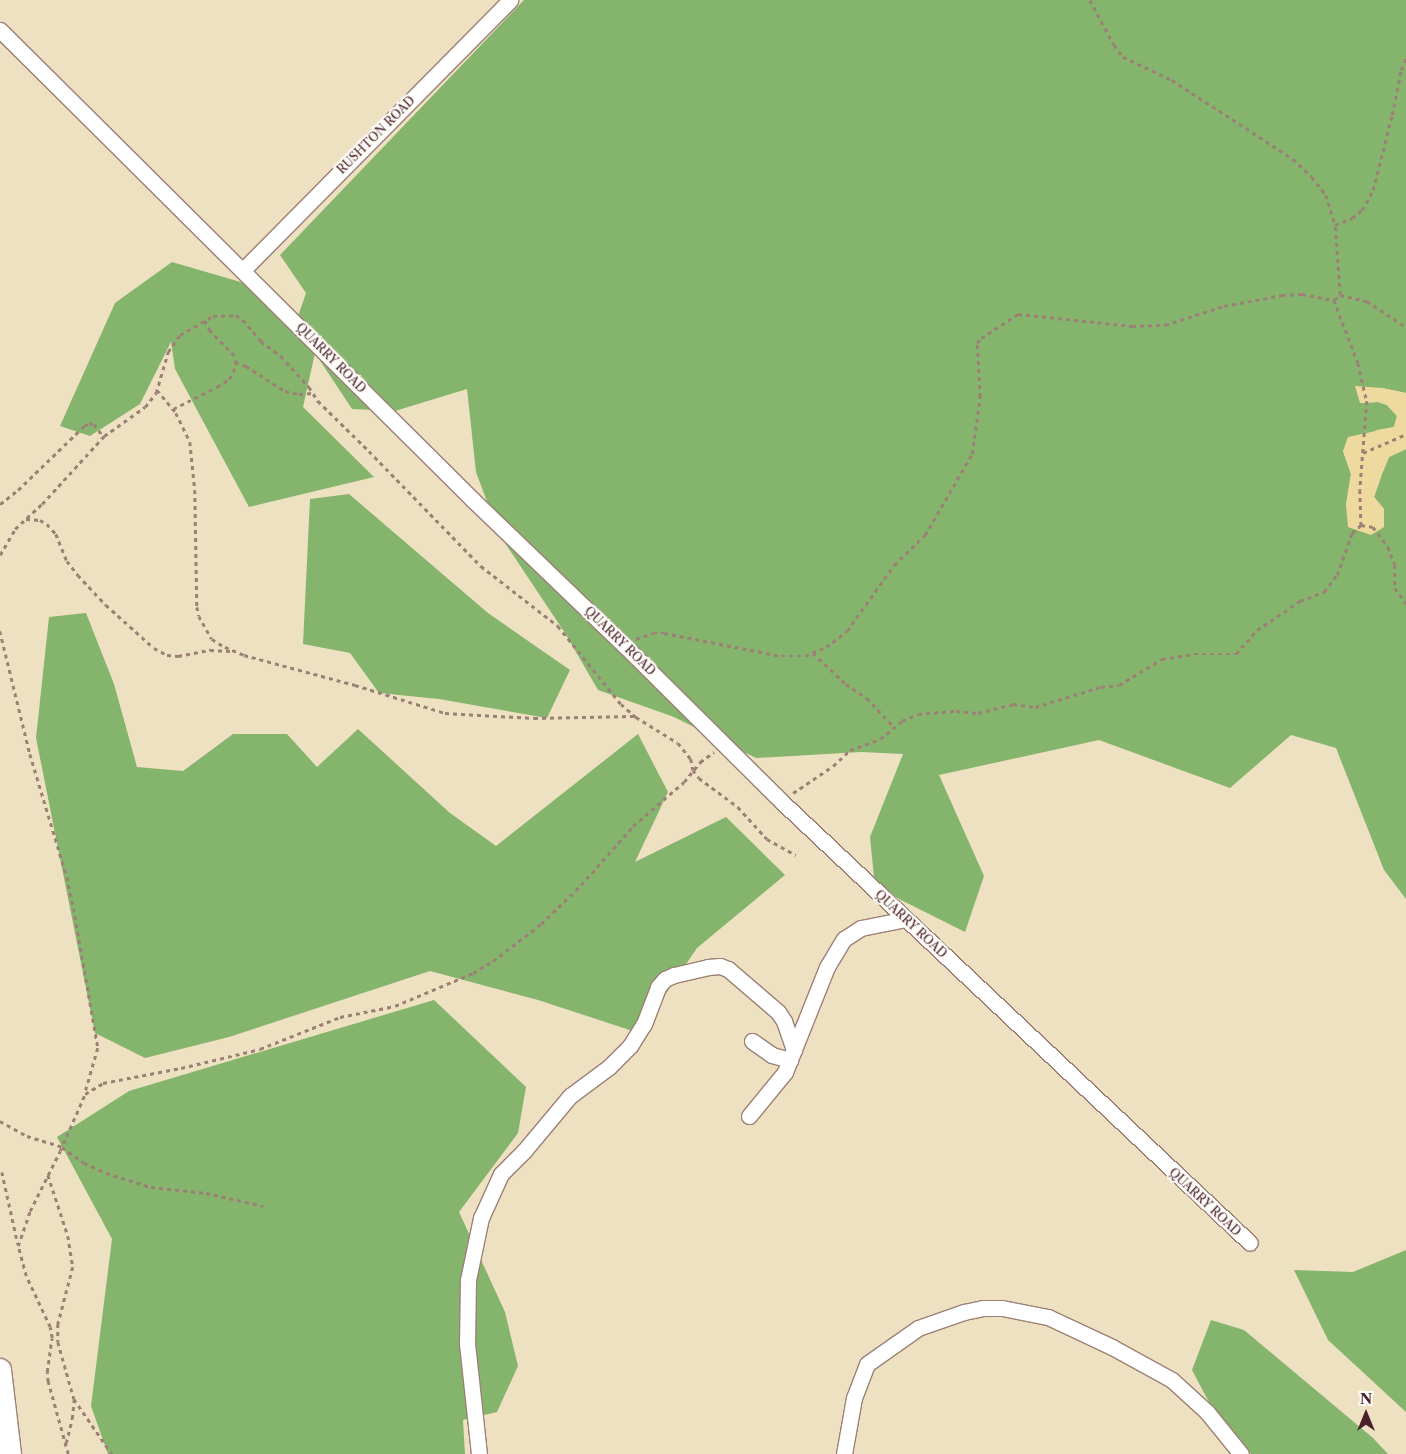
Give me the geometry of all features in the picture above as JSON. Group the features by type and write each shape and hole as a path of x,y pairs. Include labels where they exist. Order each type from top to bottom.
{"highway":[{"path":"0,1370 10,1454"}],"street":[{"name":"RUSHTON ROAD","path":"243,270 510,0"},
{"name":"QUARRY ROAD","path":"0,30 473,500 626,647 781,801 1250,1244"},
{"path":"749,1116 776,1085 792,1055 827,968 844,939 861,928 906,919"},
{"path":"479,1454 467,1344 468,1280 480,1218 501,1174 524,1151 570,1096 609,1067 630,1046 644,1024 658,987 665,979 674,974 708,966 720,966 728,969 778,1012 784,1021 792,1055"},
{"path":"752,1041 772,1055 792,1055"},
{"path":"844,1454 854,1398 867,1364 918,1328 964,1312 1002,1308 1048,1317 1112,1347 1172,1380 1208,1412 1223,1434 1242,1454"}],"path":[{"path":"1090,0 1114,45 1124,57 1172,80 1293,159 1312,177 1326,195 1335,226 1340,295"},
{"path":"1335,226 1352,218 1362,210 1373,190 1401,70 1406,59"},
{"path":"626,647 639,637 653,633 781,656 805,656 826,647 846,631 894,565 925,535 972,454 980,397 977,343 981,338 1018,314 1024,313 1132,326 1165,325 1224,306 1282,295 1302,294 1334,300"},
{"path":"1334,300 1340,295"},
{"path":"1340,295 1367,302 1406,327"},
{"path":"1334,300 1358,363 1367,402 1360,490 1361,525"},
{"path":"0,555 15,529 104,436 145,407 157,390 163,366 174,342 180,335 204,320 220,314 236,315 293,369 318,402 369,451 481,566 558,626 610,693 634,716 678,743 691,759 693,770 699,778 738,807 767,839 796,855"},
{"path":"173,409 229,379 235,362 234,356 210,332 204,320"},
{"path":"235,362 246,366 285,391 299,394 312,393"},
{"path":"157,390 173,409 190,442 194,465 198,616 212,639 234,651 445,713 534,718 634,716"},
{"path":"0,504 84,426 89,423 94,424 104,436"},
{"path":"1363,452 1406,434"},
{"path":"26,519 40,520 47,524 56,534 67,561 78,575 106,605 154,648 167,655 178,656 210,650 234,651"},
{"path":"1361,525 1373,527 1388,547 1395,565 1395,588 1406,604"},
{"path":"781,801 833,766 850,750 880,739 894,727 918,714 956,711 978,713 1013,704 1035,707 1101,687 1119,686 1162,659 1194,654 1236,654 1257,630 1300,601 1324,592 1337,575 1352,533 1361,525"},
{"path":"0,631 30,754 67,877 98,1048 85,1094 62,1147 30,1211 18,1246"},
{"path":"813,653 846,684 867,698 894,727"},
{"path":"85,1094 103,1083 173,1070 260,1049 340,1017 395,1006 473,973 493,961 541,924 580,885 633,826 684,782 700,762 725,744"},
{"path":"0,1121 27,1136 62,1147 84,1163 132,1182 170,1190 206,1193 264,1206"},
{"path":"2,1172 26,1276 51,1334 47,1372 48,1382 68,1454"},
{"path":"48,1175 68,1236 73,1267 57,1333 74,1398 112,1454"},
{"path":"51,1334 57,1333"},
{"path":"65,1444 72,1419 74,1398"}],"green space":[{"path":"524,0 1406,0 1406,393 1382,388 1360,403 1378,402 1387,405 1397,416 1394,427 1377,430 1343,451 1351,474 1346,505 1384,509 1374,497 1382,474 1389,457 1406,449 1406,899 1384,870 1336,748 1291,735 1230,788 1099,740 939,775 984,876 965,932 875,887 870,837 903,754 861,752 756,758 674,717 598,690 565,633 499,534 476,472 467,389 395,411 352,409 315,353 303,407 374,477 249,507 175,369 171,342 140,404 90,436 60,426 115,303 172,262 258,287 294,328 306,293 280,255"},
{"path":"349,494 488,613 570,670 547,718 439,699 379,693 350,653 303,644 310,499"},
{"path":"86,613 114,684 137,767 183,771 233,734 287,734 317,767 358,729 450,813 496,846 638,734 668,792 635,862 726,817 785,875 697,948 639,1033 538,1000 430,971 229,1037 145,1058 95,1033 36,738 49,617"},
{"path":"434,1000 526,1087 518,1133 459,1212 505,1312 518,1366 497,1412 463,1420 465,1454 108,1454 91,1406 112,1239 57,1137 129,1091"},
{"path":"1406,1250 1406,1412 1328,1340 1294,1270 1353,1272"},
{"path":"1211,1320 1244,1330 1373,1438 1388,1454 1251,1454 1222,1427 1192,1370"}],"sand":[{"path":"1355,386 1382,388 1406,393 1406,449 1389,457 1382,474 1374,497 1384,509 1384,527 1371,535 1348,527 1346,505 1351,474 1343,451 1348,437 1394,427 1397,416 1387,405 1378,402 1360,403"}]}
